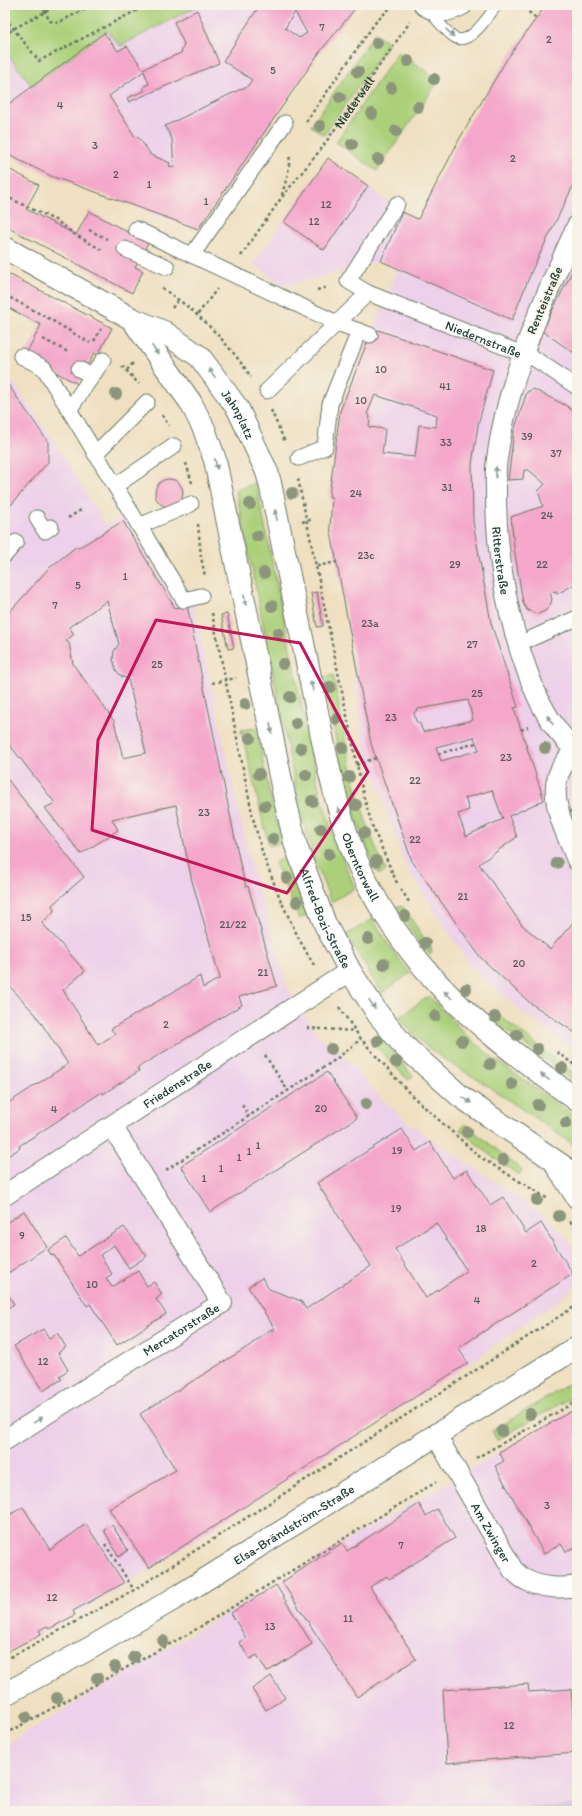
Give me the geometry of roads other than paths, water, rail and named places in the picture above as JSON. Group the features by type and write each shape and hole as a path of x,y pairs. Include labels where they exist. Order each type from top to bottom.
{"street":[{"path":"420,9 435,12 449,11 462,5"},
{"path":"192,255 285,123"},
{"path":"267,391 368,293 348,281 396,204"},
{"name":"Renteistraße","path":"522,354 546,292 577,226"},
{"path":"136,229 337,323 364,333 330,404 325,447 299,458"},
{"name":"Jahnplatz","path":"5,248 132,319 164,332 200,357 238,409 267,472 284,553"},
{"path":"125,249 161,277 178,249"},
{"name":"Niedernstraße","path":"368,293 522,354 547,366 577,387"},
{"name":"Jahnplatz","path":"132,319 175,378 191,403 204,428 215,460 237,562"},
{"name":"Ritterstraße","path":"522,354 508,403 496,460 498,544 506,598 530,678 548,717 557,730 576,750"},
{"path":"21,356 44,368 184,600 201,596"},
{"path":"69,410 86,372 110,362"},
{"path":"95,454 147,402"},
{"path":"115,486 174,446"},
{"path":"139,526 176,509 191,504"},
{"path":"37,518 45,531 51,527"},
{"path":"5,555 16,542"},
{"name":"Oberntorwall","path":"284,553 337,802 347,836 367,881 390,920 444,991 495,1039 577,1100"},
{"name":"Alfred-Bozi-Straße","path":"237,562 285,800 296,846 325,924 350,972 378,1014 404,1046 460,1096 577,1176"},
{"path":"530,639 577,618"},
{"path":"576,750 564,764 557,777 556,794 558,808 577,860"},
{"name":"Friedenstraße","path":"5,1195 350,972"},
{"name":"Mercatorstraße","path":"5,1440 222,1303 112,1126"},
{"path":"554,1160 577,1197"},
{"name":"Elsa-Brändström-Straße","path":"5,1694 92,1647 182,1594 577,1347"},
{"name":"Am Zwinger","path":"436,1435 513,1570 526,1580 539,1585 555,1587 577,1586"}],"lane":[{"path":"420,9 454,37 460,39 473,35 497,5"}]}
